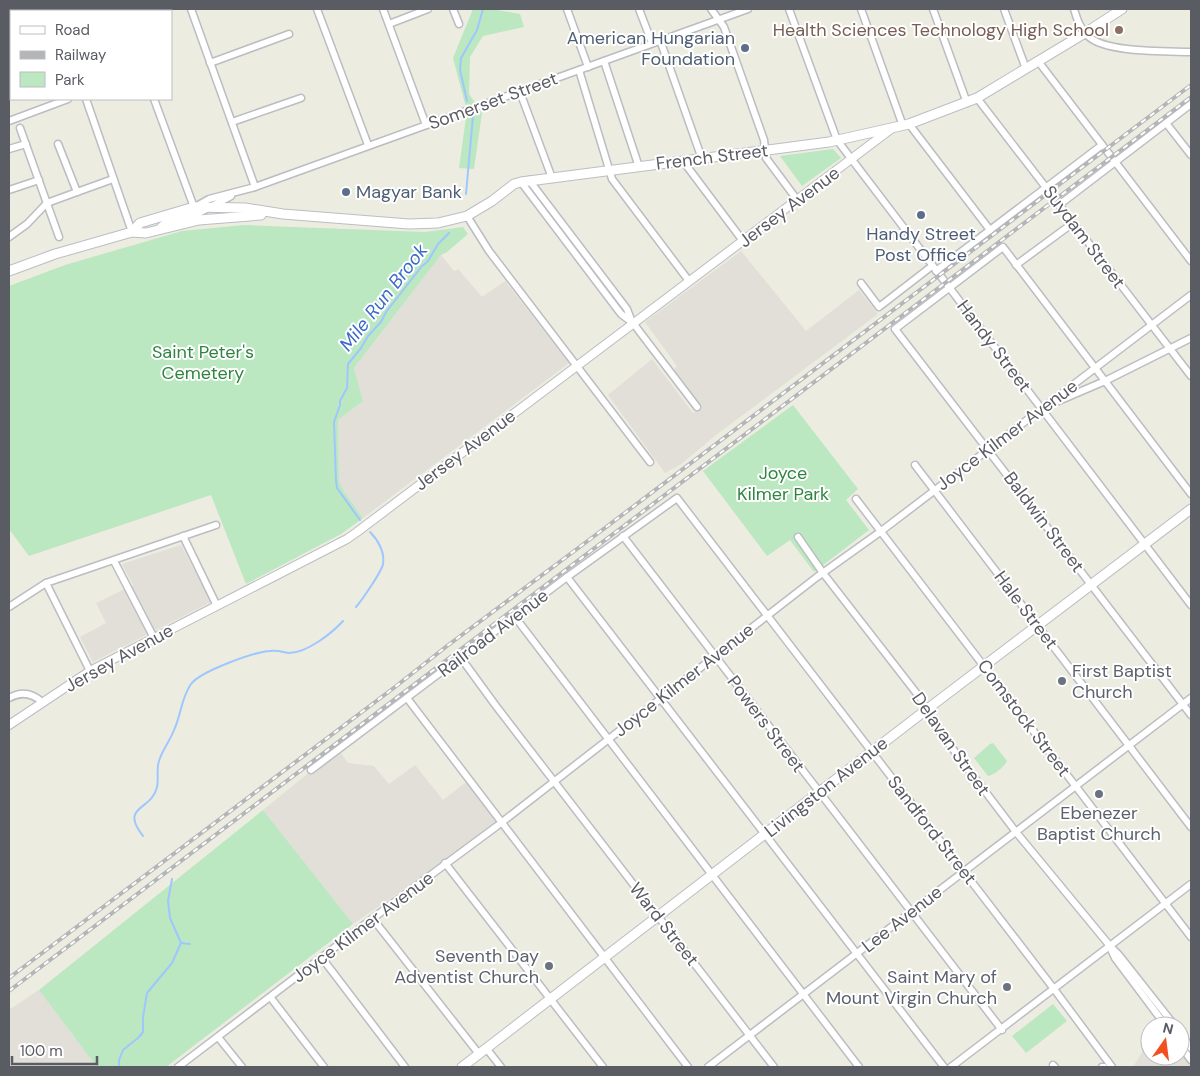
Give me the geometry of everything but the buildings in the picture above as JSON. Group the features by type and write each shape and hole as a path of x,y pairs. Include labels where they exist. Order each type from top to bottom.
{"main road":[{"name":"French Street","path":"197,214 211,208 245,208 283,214 418,224 438,223 467,216 486,205 514,184 525,181 683,162 837,140 892,129 977,98 1122,9"},
{"name":"French Street","path":"197,214 234,216 283,214"},
{"name":"Somerset Street","path":"9,271 55,254 132,232 146,233 159,230 197,214"},
{"name":"Somerset Street","path":"132,232 140,223 197,214"},
{"name":"Livingston Avenue","path":"462,1067 1191,509"}],"street":[{"path":"191,9 256,187"},
{"path":"317,9 368,145"},
{"path":"383,9 426,125"},
{"path":"389,24 428,9"},
{"path":"453,9 458,24"},
{"path":"567,9 588,67"},
{"path":"639,9 652,43"},
{"path":"711,9 724,27 764,140 766,158 798,201"},
{"name":"Somerset Street","path":"197,214 209,199 256,187 748,9"},
{"name":"Handy Street","path":"789,9 837,140 1191,605"},
{"path":"861,9 906,125 990,230"},
{"path":"933,9 967,103"},
{"path":"1004,9 1026,68"},
{"path":"1074,9 1079,25 1085,33 1094,41 1110,47 1191,52"},
{"path":"210,63 289,34"},
{"path":"660,40 702,159"},
{"path":"604,61 639,167"},
{"path":"1038,61 1191,261"},
{"path":"579,70 612,179 689,281"},
{"path":"520,92 552,178"},
{"path":"232,122 301,98"},
{"name":"Suydam Street","path":"977,98 1191,376"},
{"path":"9,121 65,100"},
{"path":"86,100 132,232"},
{"path":"154,100 197,214"},
{"path":"1059,205 1191,104"},
{"path":"1166,123 1191,155"},
{"path":"20,128 59,237"},
{"name":"Jersey Avenue","path":"9,725 90,671 347,539 892,129"},
{"path":"9,149 26,144"},
{"path":"58,144 77,192"},
{"path":"861,283 879,307 990,230 1102,145"},
{"path":"683,162 743,242"},
{"path":"9,238 27,224 47,203 113,179"},
{"path":"9,190 39,180"},
{"path":"525,181 627,309 633,323 696,407"},
{"path":"525,181 580,261 621,314 633,323"},
{"name":"Somerset Street","path":"211,208 238,192"},
{"path":"467,216 489,251 650,462"},
{"path":"1016,265 1073,223"},
{"path":"949,287 1003,247 1191,494"},
{"path":"580,261 586,256"},
{"name":"Baldwin Street","path":"949,287 895,329 1191,716"},
{"name":"Joyce Kilmer Avenue","path":"178,1067 502,822 823,573 880,532 1191,295"},
{"path":"1041,409 1105,381 1191,338"},
{"name":"Hale Street","path":"915,466 1191,827"},
{"name":"Railroad Avenue","path":"311,770 567,577 677,498"},
{"name":"Sandford Street","path":"677,498 1054,989 1107,1067"},
{"name":"Comstock Street","path":"856,499 1191,937"},
{"path":"9,607 46,584 216,525"},
{"path":"183,536 217,606"},
{"name":"Powers Street","path":"623,536 818,793 1002,1030"},
{"name":"Delavan Street","path":"798,537 823,573 921,700 930,719 1016,832 1110,946 1120,955 1167,1016"},
{"path":"114,561 154,638"},
{"path":"567,577 944,1067"},
{"path":"46,584 90,671"},
{"path":"515,617 711,876 859,1067"},
{"name":"Ward Street","path":"461,658 774,1067"},
{"path":"9,698 17,694 25,694 35,696 42,702"},
{"path":"407,698 688,1067"},
{"name":"Lee Avenue","path":"708,1067 1191,698"},
{"path":"445,864 603,1067"},
{"path":"951,1067 1002,1030 1191,884"},
{"path":"373,919 483,1051 501,1067"},
{"name":"Delavan Street","path":"1110,946 1115,958 1158,1016"},
{"path":"322,958 405,1067"},
{"path":"271,998 324,1067"},
{"path":"218,1036 242,1067"}],"shaded area":[{"path":"741,251 806,331 859,290 878,314 716,435 680,465 665,473 608,395 652,359 693,413 702,407 674,369 677,366 645,322"},
{"path":"441,255 454,271 458,269 482,297 505,281 569,363 363,518 339,481 338,420 363,401 354,368"},
{"path":"181,545 211,602 93,662 80,637 106,623 96,603 133,585 122,564"},
{"path":"338,749 348,763 374,766 389,784 415,765 443,800 469,780 502,821 353,924 263,810"},
{"path":"39,990 97,1067 9,1067 9,1010"},
{"path":"1190,1051 1191,1052 1191,1067 1133,1067 1140,1056 1140,1066 1190,1066"}],"green space":[{"path":"473,9 492,9 520,14 524,27 483,36 470,57 469,94 482,113 474,169 459,168 467,111 453,58"},
{"path":"833,149 841,158 802,186 780,156"},
{"name":"Saint Peter's Cemetery","path":"244,225 425,232 463,227 468,234 441,255 354,368 363,401 338,420 339,481 363,518 341,534 246,584 211,495 29,556 9,529 9,286 65,265 182,231"},
{"name":"Joyce Kilmer Park","path":"793,405 858,489 846,500 869,530 814,572 790,540 767,556 703,471"},
{"path":"993,743 1007,761 999,770 988,776 974,758"},
{"path":"263,810 353,924 166,1067 97,1067 39,990"},
{"path":"1053,1004 1067,1021 1026,1053 1012,1036"}],"waterway":[{"name":"Mile Run Brook","path":"467,101 460,70 461,58 477,30 483,9"},
{"name":"Mile Run Brook","path":"466,194 473,116"},
{"name":"Mile Run Brook","path":"360,520 337,488 336,481 334,422 340,401 347,388 348,364 368,336 381,322 386,312 428,261 438,244 449,233"},
{"name":"Mile Run Brook","path":"356,607 376,579 383,564 380,546 370,532"},
{"name":"Mile Run Brook","path":"143,836 134,819 139,809 154,795 158,784 160,757 176,725 185,695 191,684 216,668 252,655 270,651 289,653 303,650 326,636 343,621"},
{"name":"Mile Run Brook","path":"119,1067 119,1060 123,1050 143,1032 143,1017 147,993 172,963 181,943 170,918 168,901 172,879"},
{"path":"181,943 190,944"}],"railway":[{"path":"9,978 1191,85"},
{"path":"9,991 1191,97"}],"place":[{"name":"Health Sciences Technology High School","path":"1119,30"},
{"name":"American Hungarian Foundation","path":"745,48"},
{"name":"Magyar Bank","path":"346,192"},
{"name":"Handy Street Post Office","path":"921,215"},
{"name":"First Baptist Church","path":"1062,681"},
{"name":"Ebenezer Baptist Church","path":"1099,794"},
{"name":"Seventh Day Adventist Church","path":"549,966"},
{"name":"Saint Mary of Mount Virgin Church","path":"1007,987"}]}
